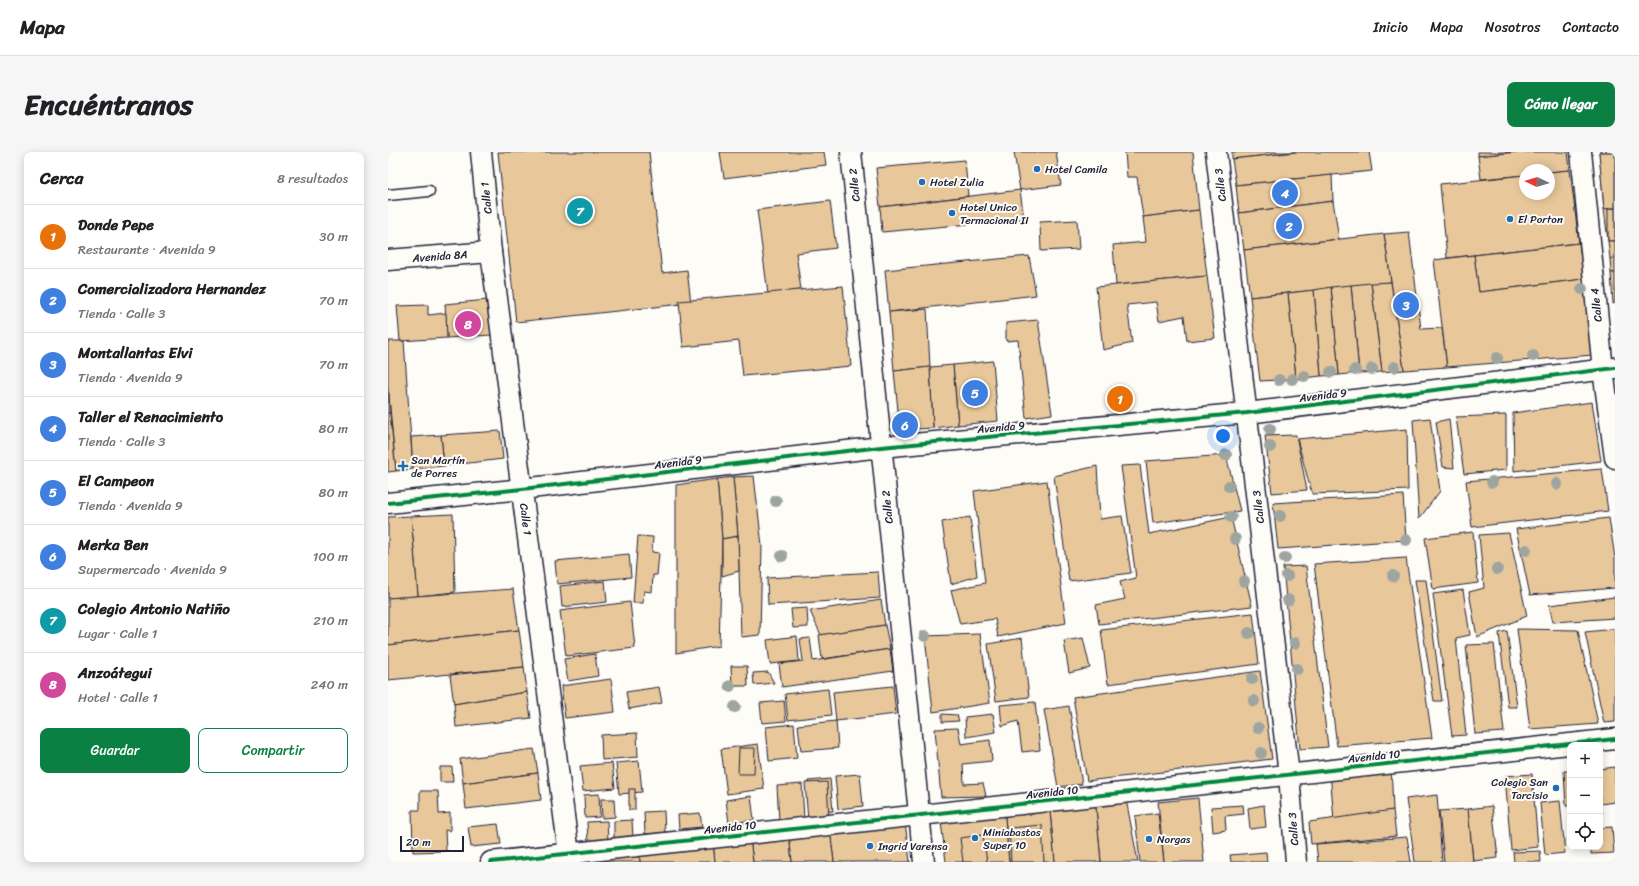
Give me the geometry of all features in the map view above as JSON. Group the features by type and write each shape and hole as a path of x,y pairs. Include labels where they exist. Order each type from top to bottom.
{"street":[{"name":"Calle 1","path":"481,152 491,252 569,858"},
{"name":"Calle 2","path":"851,152 924,862"},
{"name":"Calle 3","path":"1216,152 1289,775 1296,862"},
{"name":"Calle 4","path":"1581,152 1609,369 1615,458"},
{"name":"Avenida 8A","path":"388,260 491,252"},
{"name":"Avenida 9","path":"388,503 522,489 881,447 1247,413 1609,369"},
{"name":"Avenida 10","path":"492,862 569,858 919,815 1615,739"}],"lane":[{"path":"388,195 429,191"}],"building":[{"path":"498,152 649,152 662,273 687,270 691,303 516,322"},
{"path":"720,152 824,152 826,165 724,178"},
{"name":"Hotel Camila","path":"1014,152 1056,152 1061,185 1020,190"},
{"path":"1125,152 1193,152 1199,210 1143,217 1137,177 1127,177"},
{"path":"1232,152 1296,152 1232,159"},
{"path":"1296,152 1369,152 1372,171 1236,185 1232,159"},
{"path":"1478,152 1517,152 1478,156"},
{"path":"1517,152 1568,152 1570,170 1555,171 1555,164 1519,164 1519,176 1481,179 1478,156"},
{"path":"1599,152 1615,152 1615,208 1604,209"},
{"path":"1599,152 1615,152 1615,208 1604,209"},
{"name":"Hotel Zulia","path":"965,160 968,196 880,207 876,168"},
{"name":"El Porton","path":"1570,170 1579,243 1447,258 1440,184 1519,176 1519,200 1555,200 1555,171"},
{"path":"1332,175 1333,201 1239,213 1236,185"},
{"name":"Hotel Unico Termacional II","path":"1020,190 1024,219 882,232 880,207"},
{"path":"830,201 836,248 796,253 801,290 768,294 757,210"},
{"path":"1333,201 1339,239 1244,250 1239,213"},
{"path":"1615,208 1615,241 1608,241 1604,209"},
{"path":"1615,208 1615,241 1608,241 1608,209"},
{"path":"1199,210 1207,276 1116,285 1113,245 1146,242 1143,217"},
{"path":"1077,220 1079,249 1041,251 1040,222"},
{"path":"1409,232 1421,329 1442,328 1447,367 1404,370 1384,234"},
{"path":"1384,234 1391,282 1250,297 1244,250"},
{"path":"1608,241 1615,241 1615,258 1610,259"},
{"path":"1579,243 1584,279 1479,292 1474,255"},
{"path":"1474,255 1479,292 1584,279 1593,355 1447,367 1434,260"},
{"path":"1029,256 1036,295 889,312 885,270"},
{"path":"1615,258 1615,273 1611,273 1610,259"},
{"path":"1611,273 1615,273 1615,303 1613,304"},
{"path":"1207,276 1215,338 1187,341 1184,316 1159,321 1156,302 1127,305 1132,343 1103,350 1096,287"},
{"path":"1391,282 1404,370 1382,372 1371,283"},
{"path":"1371,283 1382,372 1359,373 1351,285"},
{"path":"1351,285 1359,373 1339,375 1331,287"},
{"path":"843,286 851,366 743,376 739,341 683,347 679,301"},
{"path":"1331,287 1339,375 1321,376 1314,290"},
{"path":"1314,290 1321,376 1296,379 1288,293"},
{"path":"1288,293 1296,379 1260,381 1250,297"},
{"path":"488,300 491,335 447,338 445,304"},
{"path":"428,305 428,315 446,313 447,338 400,341 397,306"},
{"path":"927,309 930,367 894,371 889,312"},
{"path":"1038,320 1052,414 1026,418 1018,340 1006,341 1006,323"},
{"path":"388,341 404,341 413,469 396,471 388,387"},
{"path":"993,361 998,421 958,425 953,365"},
{"path":"953,365 958,425 933,428 930,367"},
{"path":"930,367 933,428 900,430 894,371"},
{"path":"388,393 390,413 388,413"},
{"path":"1592,402 1601,461 1514,471 1513,413"},
{"path":"388,413 390,413 396,471 388,472"},
{"path":"1506,415 1506,470 1464,474 1456,417"},
{"path":"1430,418 1440,491 1419,519 1413,420"},
{"path":"1449,419 1454,468 1443,467 1436,422"},
{"path":"1407,429 1408,490 1312,494 1297,439"},
{"path":"500,431 503,459 444,466 441,435"},
{"path":"441,435 444,466 413,469 411,437"},
{"path":"1296,435 1307,490 1272,493 1265,436"},
{"path":"1226,455 1240,511 1153,523 1146,461"},
{"path":"1140,465 1149,534 1231,517 1252,606 1099,624 1096,605 1125,599 1120,582 1136,578 1121,466"},
{"path":"1097,466 1100,519 1122,516 1131,573 1069,581 1054,476"},
{"path":"1602,469 1608,511 1472,527 1466,481"},
{"path":"754,476 762,546 760,635 741,637 738,536 733,477"},
{"path":"733,477 738,536 722,539 717,479"},
{"path":"717,479 722,539 719,646 676,653 676,485"},
{"path":"1047,481 1066,623 998,637 995,619 960,624 951,590 985,583 974,491"},
{"path":"1403,495 1406,540 1278,549 1273,503"},
{"path":"453,514 455,592 418,596 411,516"},
{"path":"411,516 418,596 388,598 388,517"},
{"path":"970,517 977,576 951,584 942,522"},
{"path":"1609,518 1615,558 1615,588 1530,595 1516,529"},
{"path":"1473,532 1478,583 1433,589 1425,538"},
{"path":"1509,533 1527,616 1477,637 1469,592 1484,588 1479,535"},
{"path":"638,536 653,537 652,552 659,553 657,575 653,575 652,592 644,591 643,603 633,603"},
{"path":"738,536 739,571 722,576 722,539"},
{"path":"629,554 631,577 557,584 555,561"},
{"path":"1406,558 1432,738 1337,746 1314,564"},
{"path":"1306,566 1328,747 1300,749 1283,567"},
{"path":"878,572 880,598 768,605 767,578"},
{"path":"1415,580 1426,580 1442,701 1434,701"},
{"path":"605,581 607,602 562,607 560,586"},
{"path":"513,589 519,630 388,645 388,598"},
{"path":"1463,590 1470,635 1456,638 1466,735 1452,736 1433,594"},
{"path":"1615,597 1615,618 1553,622 1549,605"},
{"path":"881,600 885,625 821,635 810,611"},
{"path":"630,602 635,648 566,656 560,611"},
{"path":"807,608 808,627 793,628 791,609"},
{"path":"1253,613 1259,664 1108,684 1101,630"},
{"path":"885,625 890,649 822,659 819,635"},
{"path":"1517,629 1578,630 1598,724 1530,729"},
{"path":"1615,629 1615,722 1604,723 1585,632"},
{"path":"519,630 524,667 388,680 388,645"},
{"path":"1507,631 1517,707 1508,707 1499,633"},
{"path":"980,634 990,703 933,712 925,636"},
{"path":"797,636 799,661 770,664 767,640"},
{"path":"810,638 813,661 890,649 893,671 782,687 779,664 803,661 800,639"},
{"path":"1022,638 1029,697 996,701 988,644"},
{"path":"1083,638 1090,668 1069,673 1064,641"},
{"path":"1494,644 1504,732 1475,734 1466,645"},
{"path":"595,654 598,676 568,681 564,659"},
{"path":"731,666 747,666 748,686 732,686"},
{"path":"524,667 527,692 454,704 450,675"},
{"path":"1260,671 1272,759 1087,781 1073,697"},
{"path":"768,672 774,683 754,685 753,673"},
{"path":"611,679 615,712 565,718 561,686"},
{"path":"893,686 896,714 836,721 833,692"},
{"path":"659,687 662,703 629,709 626,692"},
{"path":"828,689 831,715 788,720 785,694"},
{"path":"527,692 531,718 456,727 454,704"},
{"path":"784,701 786,721 762,723 760,703"},
{"path":"1035,702 1040,750 1022,752 1018,721 1002,726 1000,705"},
{"path":"1069,706 1082,784 1058,787 1044,710"},
{"path":"942,714 957,715 959,721 942,722"},
{"path":"993,714 996,732 966,737 965,717"},
{"path":"836,721 838,748 801,751 798,725"},
{"path":"794,724 797,758 769,761 766,727"},
{"path":"958,728 961,744 990,740 992,761 963,764 964,784 983,783 986,796 941,797 935,729"},
{"path":"637,733 638,757 602,760 601,735"},
{"path":"758,744 764,789 727,794 721,749"},
{"path":"739,748 755,748 754,774 738,774"},
{"path":"534,749 538,773 463,783 460,759"},
{"path":"639,761 642,792 619,794 616,763"},
{"path":"612,763 615,788 583,791 580,766"},
{"path":"1391,764 1393,810 1334,822 1330,771"},
{"path":"440,767 452,767 453,782 440,782"},
{"path":"1615,767 1615,802 1603,804 1603,769"},
{"path":"1564,771 1567,771 1566,806"},
{"path":"538,773 541,800 466,809 463,783"},
{"path":"860,774 863,806 838,809 835,776"},
{"path":"1532,774 1538,847 1511,850 1505,776"},
{"path":"830,779 833,811 811,813 808,781"},
{"path":"827,782 829,819 808,820 805,783"},
{"path":"802,784 804,819 779,821 777,786"},
{"path":"629,789 635,789 635,810 629,810"},
{"path":"420,791 438,791 439,814 450,813 450,831 445,830 446,851 413,852 412,810 420,810"},
{"path":"599,794 600,817 585,818 584,795"},
{"path":"1125,794 1138,862 1101,862 1095,797"},
{"path":"1437,795 1442,862 1415,862 1406,799"},
{"path":"751,796 754,820 729,823 726,800"},
{"path":"1095,797 1101,862 1055,862 1049,802"},
{"path":"1198,798 1204,862 1164,862 1158,802"},
{"path":"601,799 614,799 615,817 602,818"},
{"path":"1560,801 1565,853 1545,855 1540,803"},
{"path":"1049,802 1055,862 1009,862 1004,807"},
{"path":"1243,805 1244,814 1225,816 1226,830 1213,832 1211,807"},
{"path":"1264,805 1266,827 1250,829 1248,808"},
{"path":"1492,806 1498,858 1473,861 1468,809"},
{"name":"Miniabastos Super 10","path":"1004,807 1009,862 946,862 940,814"},
{"path":"1468,809 1473,862 1444,862 1439,811"},
{"path":"1393,810 1396,836 1311,844 1309,822"},
{"path":"664,811 665,833 645,834 644,812"},
{"path":"700,813 702,827 679,829 678,815"},
{"name":"Norgas","path":"1158,813 1164,862 1140,862 1135,816"},
{"path":"632,820 633,838 614,838 614,821"},
{"path":"607,821 608,840 588,842 587,822"},
{"name":"Ingrid Varensa","path":"905,822 910,862 834,862 830,830"},
{"path":"498,824 501,844 471,847 468,827"},
{"path":"1042,825 1044,862 1011,862 1009,828"},
{"path":"1612,827 1614,853 1591,854 1591,850 1603,850 1603,828"},
{"path":"830,830 834,862 792,862 789,835"},
{"path":"789,835 792,862 753,862 750,839"},
{"path":"983,835 987,862 963,862 960,838"},
{"path":"1407,837 1411,862 1318,862 1316,844"},
{"path":"750,839 753,862 715,862 713,843"},
{"path":"713,843 715,862 640,862 639,851"},
{"path":"639,851 640,862 583,862 583,858"},
{"path":"1540,851 1541,862 1514,862 1513,852"},
{"path":"1266,852 1267,862 1231,862 1230,855"}],"cycle path":[{"path":"388,503 522,489 881,447 1247,413 1615,368"},
{"path":"491,862 1615,739"}],"place":[{"name":"Hotel Camila","path":"1037,169"},
{"name":"Hotel Zulia","path":"922,182"},
{"name":"Taller el Renacimiento","path":"1285,193"},
{"name":"Colegio Antonio Natiño","path":"580,211"},
{"name":"Hotel Unico Termacional II","path":"952,213"},
{"name":"El Porton","path":"1510,219"},
{"name":"Comercializadora Hernandez","path":"1289,226"},
{"name":"Montallantas Elvi","path":"1406,305"},
{"name":"Anzoátegui","path":"468,324"},
{"name":"El Campeon","path":"975,393"},
{"name":"Donde Pepe","path":"1120,399"},
{"name":"Merka Ben","path":"905,425"},
{"name":"San Martín de Porres","path":"403,466"},
{"name":"Colegio San Tarcisio","path":"1556,788"},
{"name":"Miniabastos Super 10","path":"975,838"},
{"name":"Norgas","path":"1149,839"},
{"name":"Ingrid Varensa","path":"870,846"}]}
